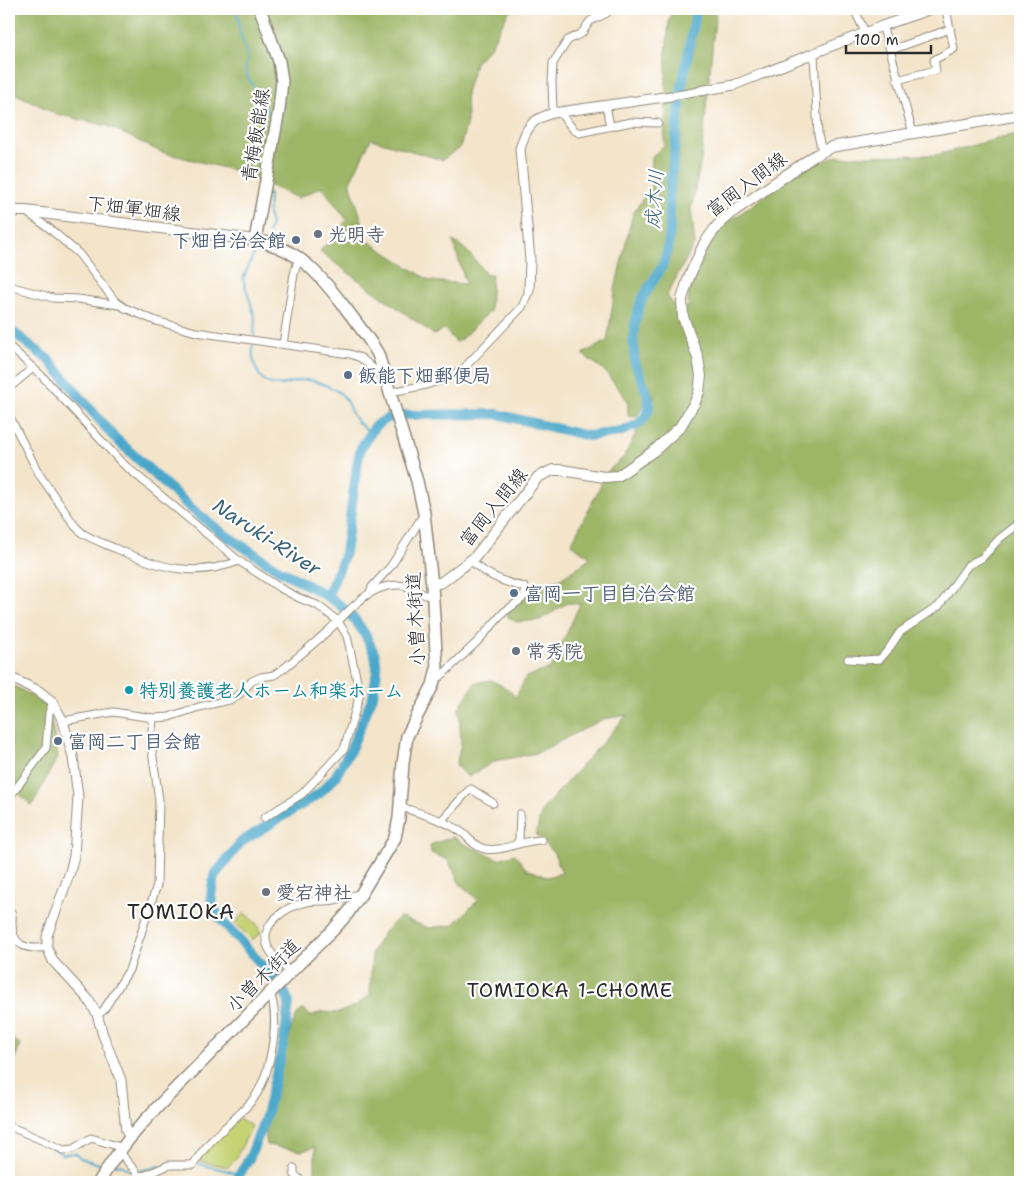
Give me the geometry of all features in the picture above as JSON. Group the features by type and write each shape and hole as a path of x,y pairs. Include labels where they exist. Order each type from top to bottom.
{"main road":[{"name":"青梅飯能線","path":"255,240 279,110 282,81 279,61 260,9"},
{"name":"富岡入間線","path":"432,591 471,561 538,477 553,470 604,477 618,476 655,450 680,428 695,402 700,383 700,367 686,326 682,299 689,277 704,244 710,234 725,218 822,151 841,145 1020,115"},
{"name":"下畑軍畑線","path":"9,211 26,211 255,240"},
{"name":"小曽木街道","path":"99,1182 130,1137 348,914 395,838 407,736 431,691 435,678 437,657 424,513 417,481 378,354 316,272 299,257 283,248 255,240"}],"street":[{"path":"610,9 607,13 590,21 582,33 568,40 553,63 552,83 556,113 579,133 631,122 658,123"},
{"path":"854,9 865,32"},
{"path":"26,211 79,254 115,301 156,321 196,332 356,356 390,390 426,385 447,378 463,368 522,307 529,291 530,260 520,149 524,134 531,124 541,117 556,113 734,85 865,32 931,9"},
{"path":"897,80 936,70 934,60 954,49 946,9"},
{"path":"882,26 891,50 897,80 912,133"},
{"path":"891,50 950,29"},
{"path":"814,54 818,136 822,151"},
{"path":"606,106 610,126"},
{"path":"283,344 294,274 299,257"},
{"path":"9,286 54,298 121,305"},
{"path":"9,346 121,462 240,561 280,588 341,618 360,694 344,749 302,794 264,818"},
{"path":"9,388 32,368"},
{"path":"9,415 39,474 82,534 147,563 170,568 201,570 222,567 240,561"},
{"path":"370,592 372,587 391,566 424,513"},
{"path":"848,659 880,659 900,632 939,606 968,565 982,558 1020,520"},
{"path":"435,678 440,677 477,642 504,612 525,595 524,586 506,583 476,566 471,561"},
{"path":"63,721 113,712 153,718 169,718 199,707 234,699 255,679 274,675 283,669 370,592 400,584 409,586 429,596 432,591"},
{"path":"9,677 39,691 53,702 63,721 77,787 75,838 72,864 47,936 46,948 53,961 88,999 97,1014 121,1080 126,1131 130,1137"},
{"path":"9,800 46,748 49,713 53,702"},
{"path":"97,1014 103,1011 128,970 157,885 159,800 151,743 153,718"},
{"path":"441,821 470,789 492,804"},
{"path":"400,807 441,821 460,831 483,849 492,850 531,840 542,840"},
{"path":"517,843 520,814"},
{"path":"288,975 268,947 267,936 270,923 284,912 303,903 334,901 361,894"},
{"path":"9,909 13,915 12,926 14,935 20,944 26,948 46,948"},
{"path":"9,1126 66,1151 91,1138 112,1144 120,1149 124,1157 136,1170 137,1179 169,1165 193,1165 207,1143 251,1101 264,1075 275,1032 271,992"},
{"path":"294,1168 294,1174 303,1182"}],"green space":[{"path":"9,9 522,9 509,11 490,47 475,63 466,93 467,122 460,148 442,160 371,139 350,182 368,241 430,281 466,284 453,241 475,260 486,275 492,274 490,311 457,343 444,329 434,335 320,251 347,220 322,187 298,198 236,171 161,152 108,126 56,114 9,90"},
{"path":"672,9 716,9 701,160 691,209 695,243 667,295 676,309 688,308 689,292 709,245 723,226 801,170 837,156 936,155 1020,133 1020,1182 315,1182 315,1147 302,1151 267,1145 264,1125 287,1039 297,1014 304,1009 310,1016 322,1012 338,1013 359,1004 370,994 372,952 385,931 399,917 429,928 453,925 478,900 460,884 448,860 431,853 430,845 453,837 498,859 515,854 526,869 547,877 562,873 554,853 536,834 542,810 627,715 603,719 537,753 495,761 468,777 456,766 461,743 459,708 475,683 491,680 506,688 516,697 526,677 551,668 580,604 567,603 540,620 517,622 508,617 508,606 534,585 559,580 591,558 571,544 608,471 624,457 637,431 652,412 654,394 642,407 637,417 628,416 628,401 603,369 582,354 607,341 616,284 633,213 651,187 652,157 664,145 666,54"},
{"path":"9,684 22,690 49,708 58,756 32,806 9,784"},
{"path":"244,913 256,923 261,933 252,940 235,923"},
{"path":"9,1037 20,1044 14,1062 9,1060"},
{"path":"238,1119 252,1126 236,1158 228,1167 199,1161 206,1149"}],"waterway":[{"path":"235,9 239,20 239,30 248,56 245,67 248,78 271,116 263,158"},
{"name":"Naruki-River","path":"327,596 345,553 361,448 376,425 388,418 404,415 497,414 588,436 620,432 639,424 645,417 649,409 649,402 635,363 633,337 637,313 642,299 662,267 668,249 670,230 669,198 682,86 695,9"},
{"path":"268,234 271,224 268,214 269,194"},
{"path":"254,336 255,317 243,279 254,253 264,249"},
{"path":"9,329 50,361 113,436 192,509 221,532 276,568 340,605 355,620 365,634 375,655 377,670 373,696 350,751 335,777 319,794 241,842 214,876 211,896 213,906 221,920 273,977 284,991 289,1002 284,1041 266,1116 250,1157 235,1182"},
{"path":"253,345 255,365 265,381 278,385 309,380 329,386 343,396 354,417 370,434"},
{"path":"52,1148 63,1154 76,1153 80,1158 105,1166"},
{"path":"199,1164 240,1174"},
{"path":"116,1165 121,1165 130,1170"},
{"path":"140,1171 160,1166"}],"place":[{"name":"光明寺","path":"318,234"},
{"name":"下畑自治会館","path":"296,240"},
{"name":"飯能下畑郵便局","path":"348,375"},
{"name":"富岡一丁目自治会館","path":"514,593"},
{"name":"常秀院","path":"516,651"},
{"name":"特別養護老人ホーム和楽ホーム","path":"129,690"},
{"name":"富岡二丁目会館","path":"58,741"},
{"name":"愛宕神社","path":"266,892"}],"district":[{"name":"TOMIOKA","path":"181,912"},
{"name":"TOMIOKA 1-CHOME","path":"570,990"}],"water label":[{"name":"成木川","path":"654,199"}]}
